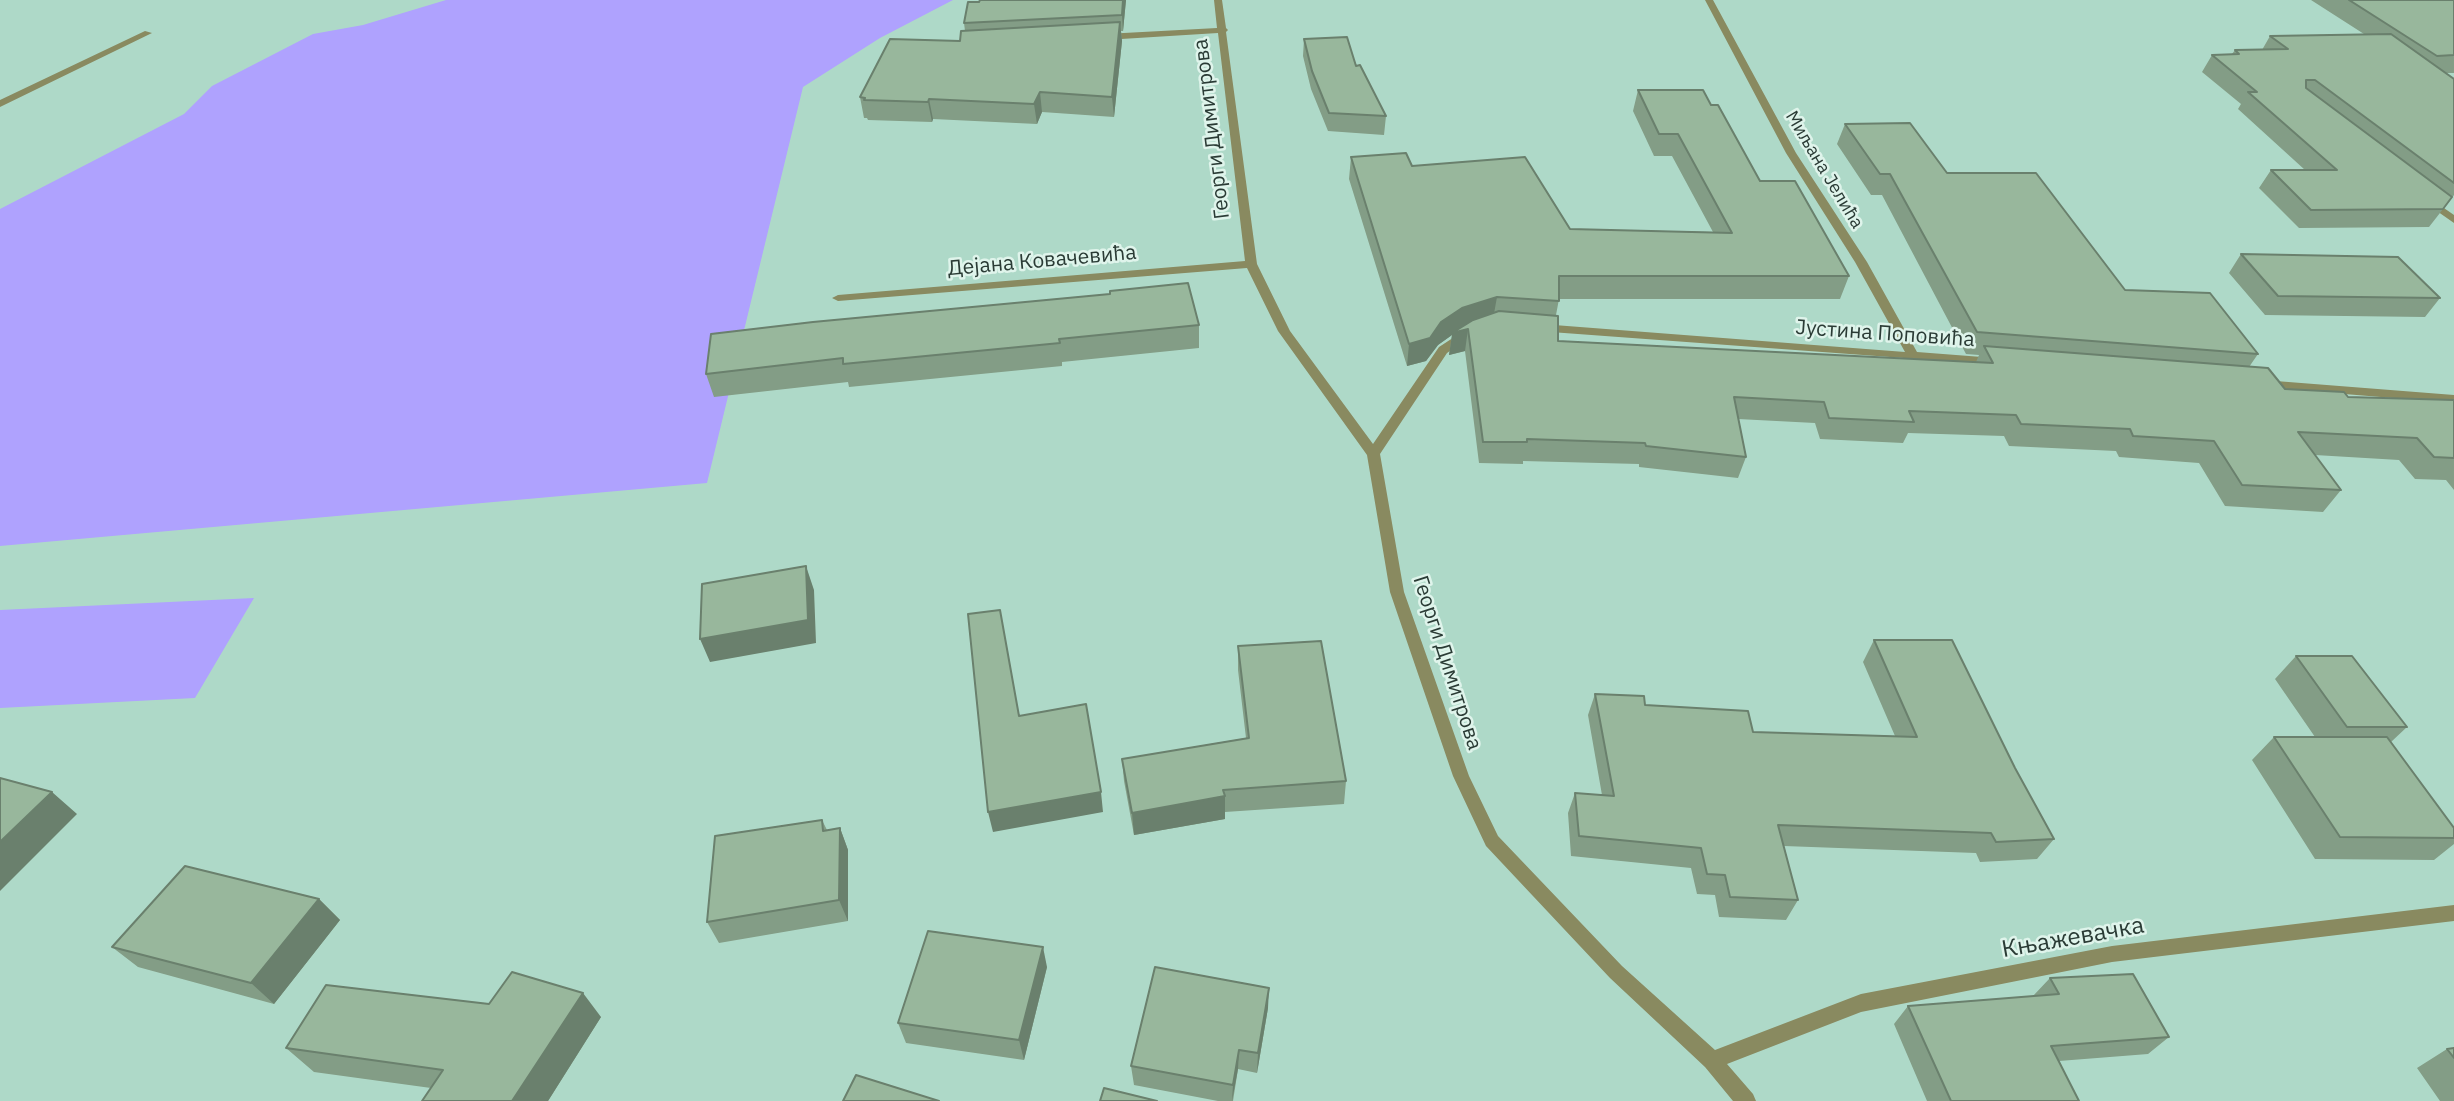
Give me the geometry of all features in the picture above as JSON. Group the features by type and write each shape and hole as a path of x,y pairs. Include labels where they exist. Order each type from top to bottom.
{"street":[{"name":"Георги Димитрова","path":"1218,0 1224,30 1251,264 1284,331 1373,454 1397,592 1461,776 1492,841 1616,972 1712,1060 1746,1101"},
{"name":"Миљана Јелића","path":"1709,0 1791,153 1861,262 1913,356"},
{"path":"1100,37 1224,30"},
{"path":"0,104 148,33"},
{"path":"2421,194 2454,220"},
{"name":"Дејана Ковачевића","path":"838,298 1251,264"},
{"name":"Јустина Поповића","path":"1530,328 2010,363"},
{"path":"1373,454 1443,350 1464,336 1474,333"},
{"path":"2246,383 2454,400"},
{"name":"Књажевачка","path":"1712,1060 1874,1000 2112,954 2454,914"}],"shaded area":[{"path":"446,0 953,0 880,38 803,87 707,483 0,546 0,209 184,114 212,86 313,34 363,25"},
{"path":"254,598 195,698 0,708 0,610"}],"building":[{"path":"1123,0 1122,15 964,23 968,2"},
{"path":"2349,0 2454,0 2454,55 2437,56"},
{"path":"1120,22 1112,97 1040,92 1034,104 929,99 928,102 864,100 865,98 860,97 890,39 960,41 961,31"},
{"path":"2391,34 2454,79 2454,183 2315,80 2306,80 2306,88 2452,197 2443,209 2311,210 2271,170 2337,170 2248,92 2257,92 2212,55 2239,54 2235,50 2288,49 2270,36"},
{"path":"1347,37 1356,66 1360,65 1386,116 1329,113 1312,71 1304,39"},
{"path":"1638,90 1703,90 1711,105 1718,105 1760,181 1795,181 1849,276 1559,276 1559,301 1497,297 1462,308 1441,322 1430,338 1409,344 1351,157 1406,153 1412,166 1525,157 1570,229 1732,233 1678,134 1659,134"},
{"path":"1910,123 1947,173 2036,173 2125,290 2210,293 2258,354 1977,332 1890,174 1880,174 1845,124"},
{"path":"2241,254 2398,257 2440,298 2278,296"},
{"path":"1188,283 1199,325 1059,339 1060,343 843,364 843,358 706,374 711,334 1110,294 1110,291"},
{"path":"1499,311 1558,316 1558,341 1993,363 1984,346 2268,368 2285,389 2344,392 2348,397 2454,400 2454,458 2434,457 2417,438 2298,432 2341,490 2242,485 2214,441 2133,436 2130,429 2021,424 2016,415 1909,411 1914,422 1829,418 1824,402 1734,397 1746,457 1646,446 1645,443 1527,439 1527,442 1483,442 1468,329 1452,333 1473,320"},
{"path":"806,566 808,620 700,639 702,584"},
{"path":"1000,610 1019,716 1086,704 1101,792 988,812 968,614"},
{"path":"1874,640 1952,640 2015,768 2054,839 1996,842 1991,833 1778,825 1798,900 1730,897 1725,875 1707,874 1701,848 1579,836 1575,793 1614,796 1595,694 1644,696 1645,705 1748,711 1753,732 1917,737"},
{"path":"1321,641 1346,781 1223,790 1225,796 1132,813 1122,759 1249,738 1238,646"},
{"path":"2296,656 2352,656 2407,727 2347,727"},
{"path":"2274,737 2387,737 2454,828 2454,838 2340,837"},
{"path":"0,778 52,792 0,842"},
{"path":"822,820 823,831 840,828 839,900 707,922 715,836"},
{"path":"185,866 319,899 251,983 112,947"},
{"path":"928,931 1043,947 1019,1040 898,1023"},
{"path":"1155,967 1269,988 1258,1053 1239,1050 1233,1085 1131,1066"},
{"path":"512,972 583,993 512,1101 422,1101 443,1070 286,1048 326,985 489,1004"},
{"path":"2133,974 2169,1037 2051,1046 2079,1101 1951,1101 1908,1006 2059,994 2050,978"},
{"path":"2454,1048 2454,1058 2447,1049"},
{"path":"856,1075 939,1101 843,1101"},
{"path":"1104,1088 1157,1101 1100,1101"}]}
